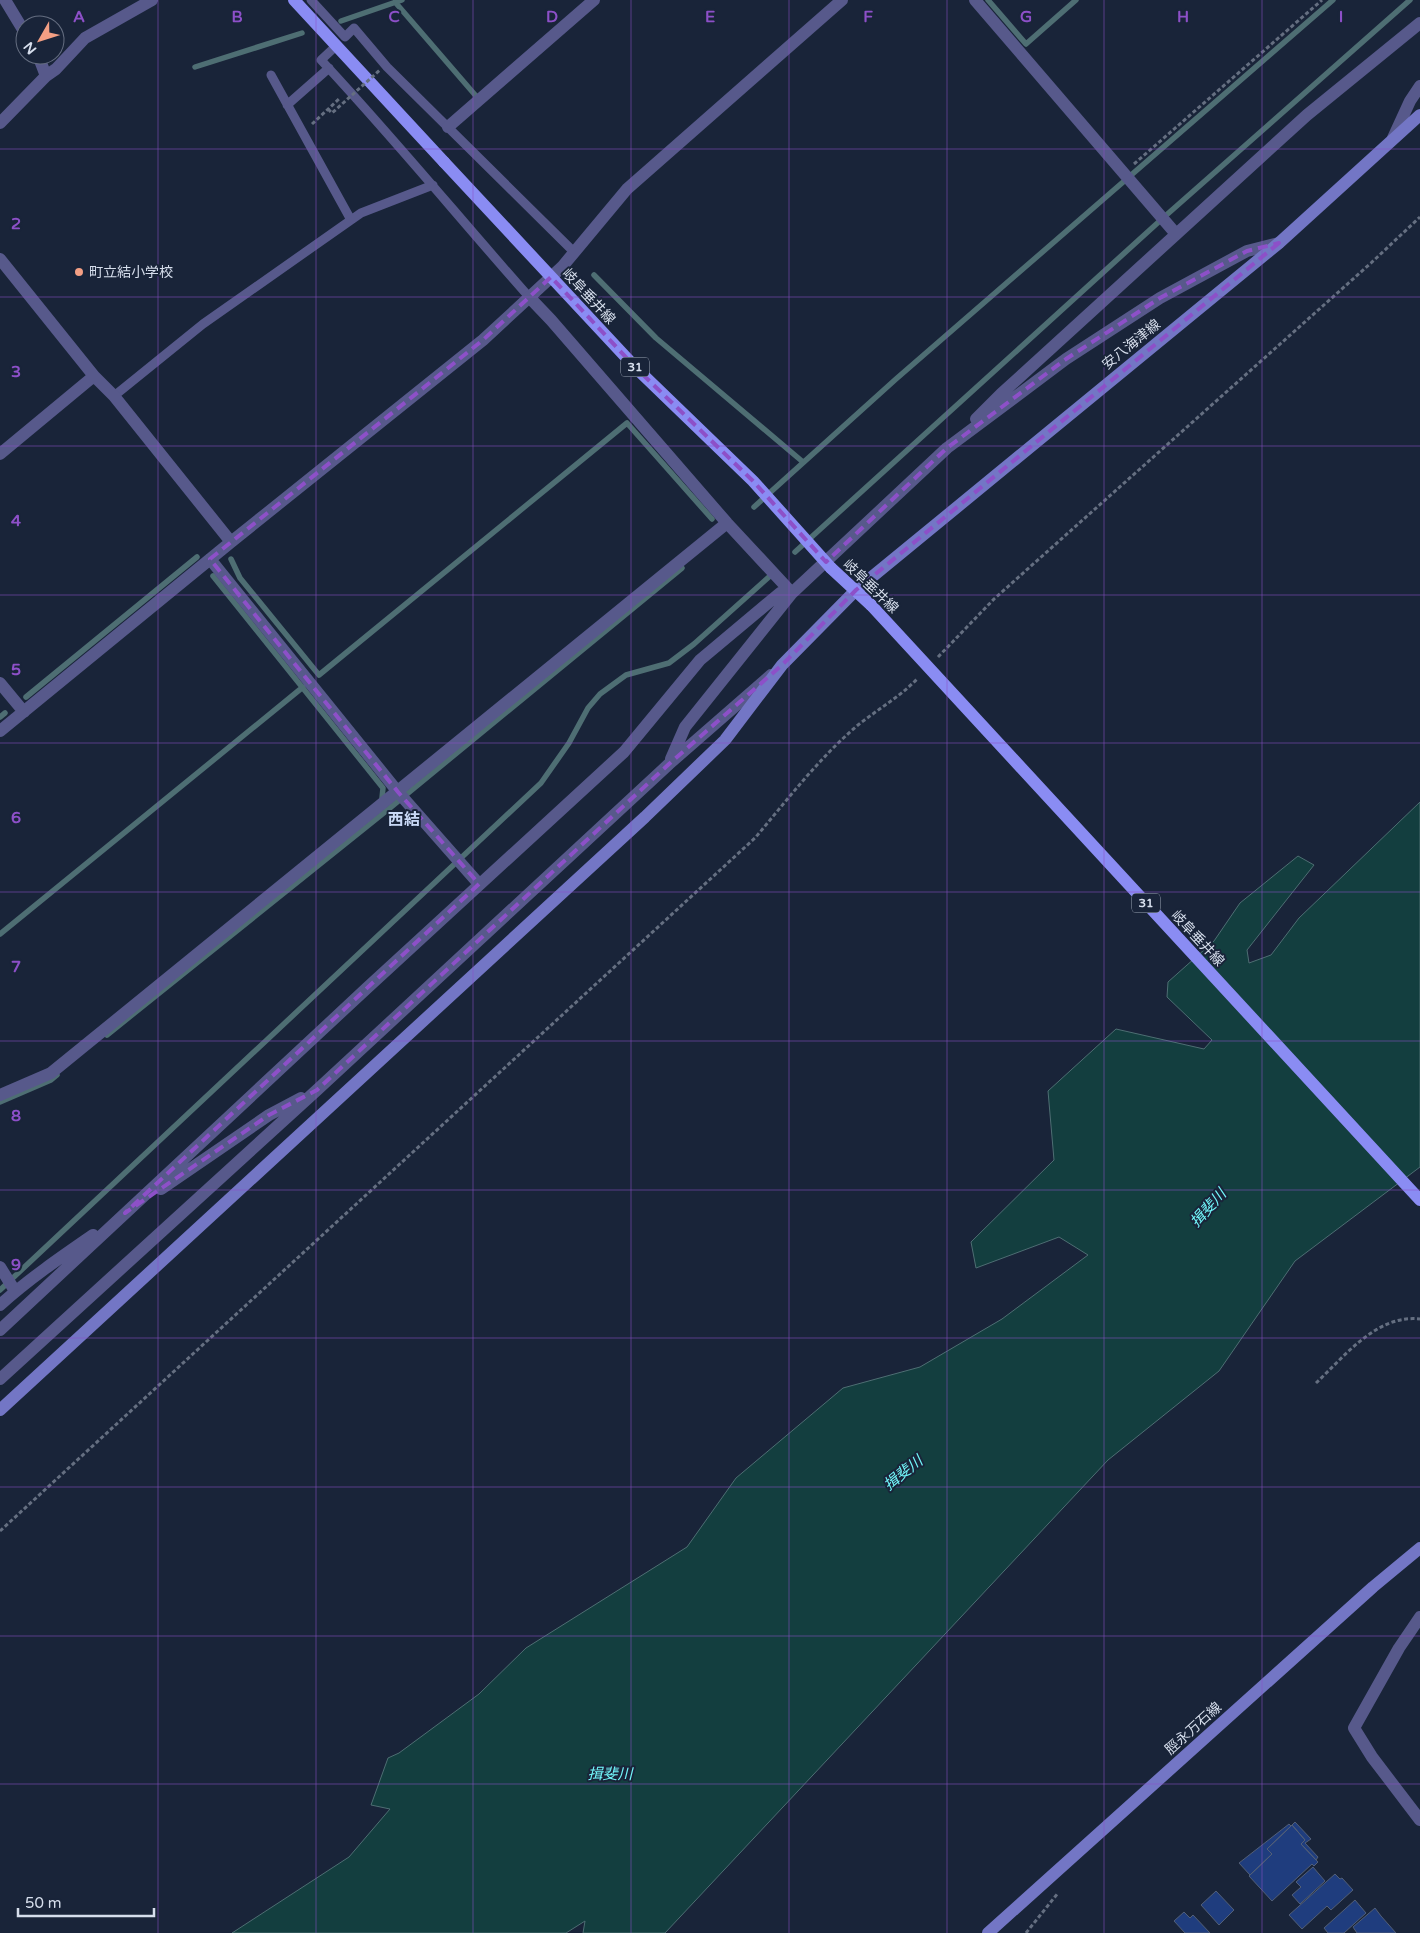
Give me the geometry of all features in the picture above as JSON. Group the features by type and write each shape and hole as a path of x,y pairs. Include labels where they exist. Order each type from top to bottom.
{"main road":[{"name":"岐阜垂井線","path":"299,2 336,46 636,368 753,481 831,568 871,605 1420,1200"},
{"name":"安八海津線","path":"0,1410 725,740 782,666 856,590 1279,243 1420,115"},
{"name":"脛永万石線","path":"988,1933 1372,1587 1420,1548"}],"street":[{"path":"5,0 15,17"},
{"path":"0,123 85,38 152,0"},
{"path":"448,127 594,0"},
{"path":"0,731 231,542 483,340 530,298 574,252 627,189 842,0"},
{"path":"975,0 1176,234"},
{"path":"668,764 685,727 792,593 947,448 1001,394 1307,115 1420,23"},
{"path":"42,65 46,76"},
{"path":"1393,138 1410,101 1420,86"},
{"path":"947,448 1066,359 1160,298 1247,250 1279,243"},
{"path":"0,259 94,376 114,396 231,542"},
{"path":"530,298 792,593"},
{"path":"0,454 94,376"},
{"path":"0,1095 51,1073 728,523"},
{"path":"210,559 398,792 479,884"},
{"path":"0,1330 479,884 624,752 700,660 780,593 792,593"},
{"path":"0,1379 317,1090 668,764 782,666"},
{"path":"0,683 24,712"},
{"path":"0,1305 15,1291 63,1255 269,1115 317,1090"},
{"path":"0,1267 15,1291"},
{"path":"1420,1617 1399,1648 1354,1728 1372,1758 1420,1820"}],"lane":[{"path":"311,0 345,37 354,28 387,66 574,252"},
{"path":"336,46 320,60 433,185 530,298"},
{"path":"287,105 329,68"},
{"path":"271,75 351,220"},
{"path":"114,396 203,324 361,213 433,185"}],"path":[{"path":"1124,173 1322,0"},
{"path":"312,124 328,109 332,113 381,69"},
{"path":"936,659 994,598 1420,217"},
{"path":"0,1531 748,845 812,770 858,726 903,693 923,673"},
{"path":"1316,1383 1374,1330 1387,1323 1407,1318 1420,1319"}],"highlighted area":[{"path":"1279,243 856,590 782,665 669,764 317,1090 269,1115 125,1213 479,884 398,792 210,559 483,340 551,277 636,368 753,481 826,562 947,448 1066,359 1160,298 1247,251"}],"water":[{"name":"揖斐川","path":"1420,802 1420,1167 1295,1261 1219,1371 1108,1460 665,1933 583,1933 585,1921 566,1933 232,1933 349,1857 390,1809 371,1805 388,1758 399,1753 479,1694 526,1648 687,1547 736,1478 843,1388 920,1367 1002,1319 1088,1255 1059,1237 976,1268 971,1242 1054,1160 1048,1091 1116,1029 1204,1049 1212,1040 1167,997 1168,982 1214,941 1240,903 1298,856 1314,865 1247,950 1249,963 1271,955 1299,918"}],"building":[{"path":"1295,1822 1311,1839 1305,1843 1318,1857 1316,1860 1301,1844 1305,1840 1292,1825"},
{"path":"1289,1824 1291,1826 1267,1849 1272,1854 1250,1875 1239,1863"},
{"path":"1292,1825 1305,1840 1301,1844 1318,1862 1314,1866 1312,1864 1272,1901 1249,1876 1272,1854 1267,1849"},
{"path":"1313,1867 1325,1881 1300,1904 1292,1895 1301,1887 1296,1882"},
{"path":"1335,1874 1340,1879 1342,1878 1353,1890 1331,1910 1327,1906 1302,1929 1289,1915"},
{"path":"1216,1891 1234,1910 1219,1925 1201,1905"},
{"path":"1355,1900 1366,1913 1344,1933 1328,1933 1324,1928"},
{"path":"1375,1908 1396,1933 1357,1933 1353,1927"},
{"path":"1184,1912 1190,1918 1193,1915 1210,1933 1185,1933 1174,1921"}],"waterway":[{"path":"341,21 402,0"},
{"path":"988,0 1026,44 1076,0"},
{"path":"754,507 896,379 1333,0"},
{"path":"795,552 1163,218 1410,0"},
{"path":"395,2 476,96"},
{"path":"195,67 302,33"},
{"path":"594,275 656,338 803,462"},
{"path":"231,559 240,578 319,675 627,423 712,519"},
{"path":"26,697 197,557"},
{"path":"107,1035 391,807 682,568"},
{"path":"213,576 383,788 382,798"},
{"path":"0,1290 541,783 569,743 588,708 600,694 626,675 669,663 694,644 770,576"},
{"path":"0,934 303,687"},
{"path":"0,717 5,713"},
{"path":"0,1102 51,1080 57,1075"}],"place":[{"name":"町立結小学校","path":"79,272"}],"district":[{"name":"西結","path":"404,819"}]}
